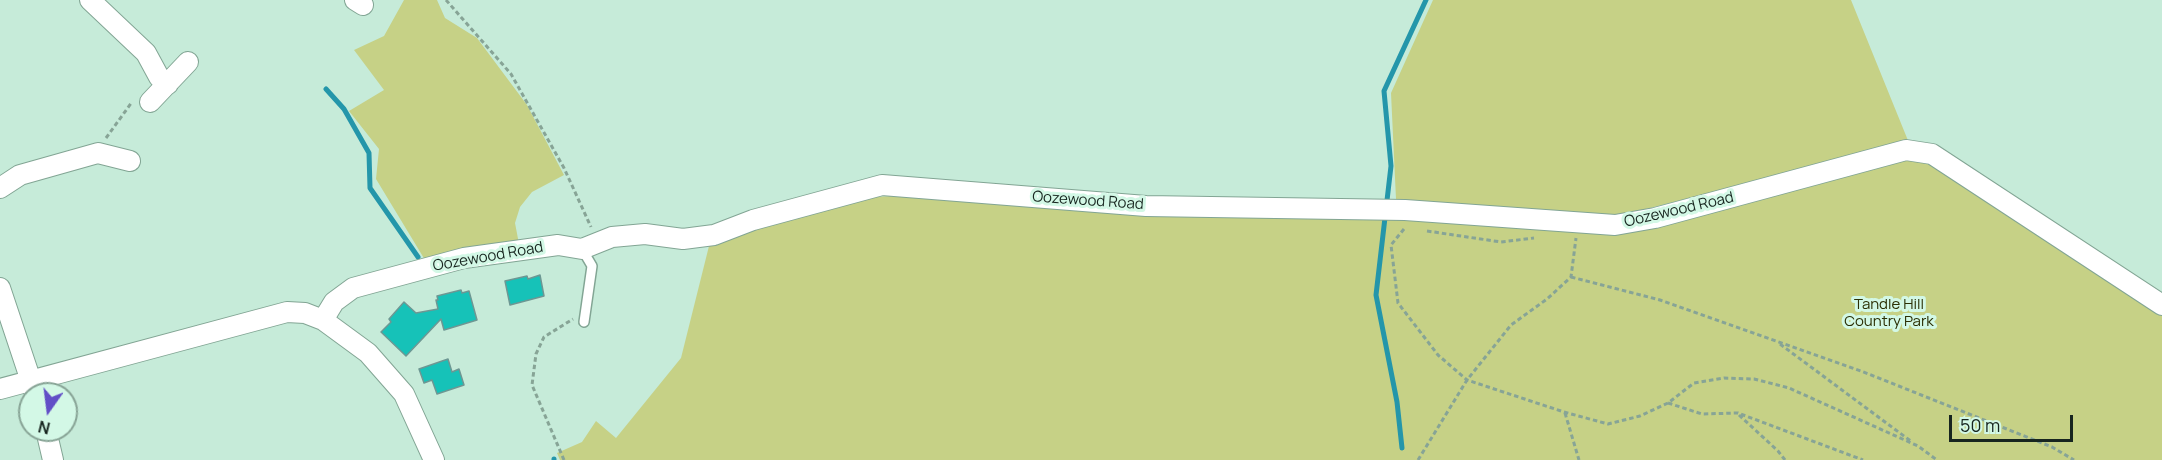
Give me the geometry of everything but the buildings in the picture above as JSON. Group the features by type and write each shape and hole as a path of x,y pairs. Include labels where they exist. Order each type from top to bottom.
{"street":[{"path":"97,2 146,53 159,77 168,84"},
{"path":"150,102 188,62"},
{"name":"Oozewood Road","path":"323,320 334,302 353,288 464,258 558,245 590,245 612,237 645,234 683,239 714,235 753,220 882,185 1146,206 1394,214 1615,225 1655,218 1906,150 1932,154 2162,305"},
{"path":"0,188 20,175 98,153 130,161"},
{"path":"0,288 31,382"},
{"path":"53,382 287,312 305,313 323,320 368,353 404,394 434,460"},
{"path":"0,389 18,388"},
{"path":"49,442 53,460"}],"lane":[{"path":"585,318 592,266 590,245"}],"path":[{"path":"446,0 511,74 564,168 590,245"},
{"path":"98,153 107,136 133,100 142,99 150,102"},
{"path":"1394,214 1391,245 1398,303 1438,356 1467,380 1608,424 1640,416 1668,403 1694,383 1724,378 1754,379 1789,388 1918,446"},
{"path":"1418,460 1467,380 1511,325 1547,299 1571,277 1579,222"},
{"path":"1423,229 1501,242 1543,237"},
{"path":"1569,239 1574,244"},
{"path":"1571,277 1660,300 1861,371 2021,434 2052,447 2074,460"},
{"path":"564,460 532,385 536,354 544,337 561,325 585,318"},
{"path":"1776,341 1937,460"},
{"path":"1668,403 1702,414 1738,413 1863,460"},
{"path":"1564,412 1579,460"},
{"path":"1738,413 1785,460"}],"green space":[{"path":"404,0 437,0 445,18 477,38 527,105 564,175 532,192 520,207 515,223 519,244 425,260 376,179 379,149 349,111 384,90 354,50 384,36"},
{"path":"1433,0 1851,0 1909,143 1626,214 1573,214 1396,199 1391,93"},
{"name":"Tandle Hill Country Park","path":"1903,158 1917,158 1938,166 2162,311 2162,460 560,460 557,453 582,442 596,421 616,438 681,358 709,246 715,239 855,198 911,195 1164,217 1406,214 1578,229"}],"waterway":[{"path":"1402,448 1397,402 1376,295 1391,166 1384,91 1426,0"},
{"path":"326,89 344,109 369,153 370,188 418,257"}]}
